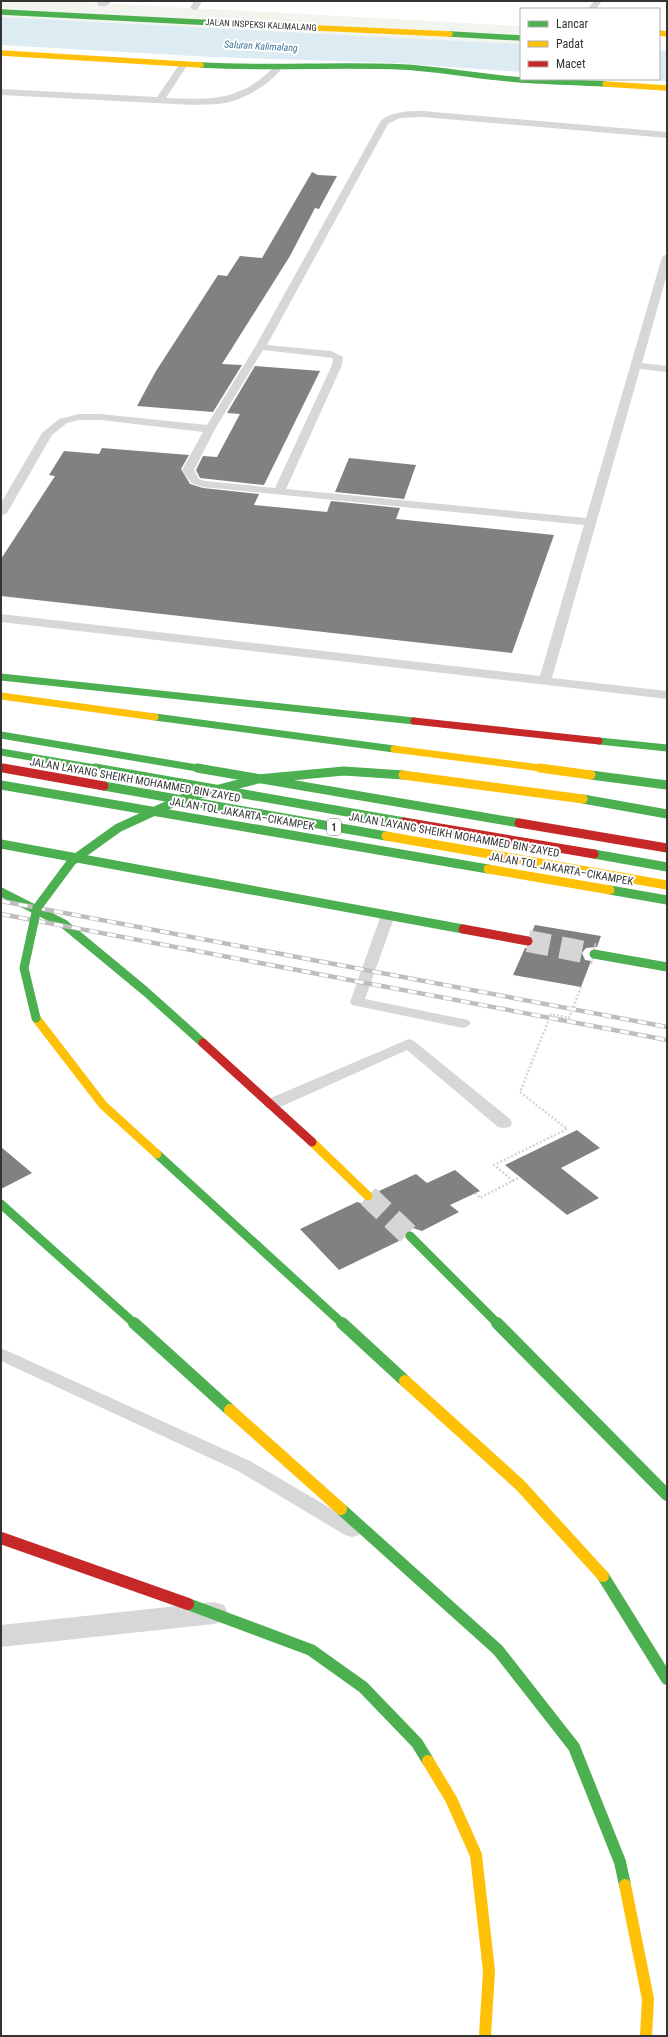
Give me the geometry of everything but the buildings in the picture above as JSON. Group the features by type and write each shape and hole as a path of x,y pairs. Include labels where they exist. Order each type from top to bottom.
{"main road":[{"name":"JALAN INSPEKSI KALIMALANG","path":"1,12 520,38"},
{"path":"1,53 277,69 328,76"},
{"path":"277,69 317,65 402,67 439,69 520,79"},
{"path":"448,81 512,79"},
{"path":"529,80 667,88"},
{"path":"1,677 667,748"},
{"path":"1,696 667,785"},
{"path":"1,735 667,848"},
{"name":"JALAN LAYANG SHEIKH MOHAMMED BIN ZAYED","path":"1,752 667,867"},
{"name":"JALAN LAYANG SHEIKH MOHAMMED BIN ZAYED","path":"1,768 667,885"},
{"path":"667,814 559,795 428,777 344,771 258,779 181,799 118,828 72,862 37,908 24,968 36,1018 103,1105 520,1485 608,1582 667,1679"},
{"name":"JALAN TOL JAKARTA–CIKAMPEK","path":"1,785 667,900"},
{"path":"1,844 528,942"},
{"path":"1,892 64,924 145,991 272,1104 368,1196"},
{"path":"594,954 667,967"},
{"path":"1,1204 498,1650 574,1747 620,1862 648,1999 646,2036"},
{"path":"410,1236 667,1495"},
{"path":"1,1538 214,1613 311,1650 363,1687 417,1743 451,1799 476,1855 490,1971 485,2036"}],"street":[{"path":"1,1636 214,1613"}],"lane":[{"path":"160,100 184,64"},
{"path":"1,92 194,102 225,100 233,98 267,79 277,69"},
{"path":"589,522 280,490 203,484 195,481 188,470 210,429 260,347 384,122 393,116 423,114 667,135"},
{"path":"544,680 667,257"},
{"path":"260,347 331,354 338,357 337,365 280,490"},
{"path":"636,366 667,369"},
{"path":"1,513 48,433 63,421 79,417 101,417 210,429"},
{"path":"1,618 667,695"},
{"path":"388,915 357,1002 463,1023"},
{"path":"272,1104 409,1044 504,1123"},
{"path":"1,1354 244,1466 310,1504 392,1555"}],"path":[{"path":"513,1181 494,1165 567,1130 520,1092 551,1014 569,1018 581,987"},
{"path":"475,1193 480,1198 520,1177"}],"shaded area":[{"path":"1,1 66,1 520,26 520,44 1,17"}],"water":[{"name":"Saluran Kalimalang","path":"1,17 520,44 520,72 395,63 211,57 1,45"},
{"path":"660,51 667,51 667,81 649,80 660,80"}],"tunnel":[{"path":"528,941 594,954"},
{"path":"368,1196 410,1236"}],"railway":[{"path":"1,901 667,1027"},
{"path":"1,914 667,1040"}],"traffic: fast":[{"path":"1,12 317,28"},
{"path":"450,34 520,38"},
{"path":"201,65 254,68 317,65 402,67 439,69 520,79"},
{"path":"530,80 605,84"},
{"path":"1,677 414,721"},
{"path":"155,717 394,749"},
{"path":"1,735 519,823"},
{"path":"599,741 667,748"},
{"path":"1,752 404,822"},
{"path":"36,1018 24,968 37,908 72,861 118,828 181,799 258,779 344,771 403,775"},
{"path":"591,775 667,785"},
{"path":"1,785 488,869"},
{"path":"104,786 386,836"},
{"path":"583,799 667,814"},
{"path":"1,844 463,929"},
{"path":"594,854 667,867"},
{"path":"610,890 667,900"},
{"path":"1,892 64,924 145,991 203,1043"},
{"path":"594,954 667,967"},
{"path":"157,1154 405,1381"},
{"path":"1,1204 230,1410"},
{"path":"410,1236 667,1495"},
{"path":"341,1509 498,1650 574,1747 620,1862 625,1885"},
{"path":"603,1576 667,1679"},
{"path":"188,1604 311,1650 363,1687 417,1743 428,1761"}],"traffic: slow":[{"path":"317,28 450,34"},
{"path":"660,33 667,34"},
{"path":"1,53 201,65"},
{"path":"605,84 667,88"},
{"path":"1,696 155,717"},
{"path":"394,749 591,775"},
{"path":"403,775 428,777 583,799"},
{"path":"386,836 667,885"},
{"path":"488,869 610,890"},
{"path":"36,1018 103,1105 157,1154"},
{"path":"312,1142 368,1196"},
{"path":"405,1381 520,1485 603,1576"},
{"path":"230,1410 341,1509"},
{"path":"428,1761 451,1799 476,1855 489,1971 485,2036"},
{"path":"625,1885 648,1999 646,2036"}],"traffic: jam":[{"path":"414,721 599,741"},
{"path":"1,768 104,786"},
{"path":"404,822 594,854"},
{"path":"519,823 667,848"},
{"path":"463,929 528,941"},
{"path":"203,1043 312,1142"},
{"path":"1,1538 188,1604"}]}
